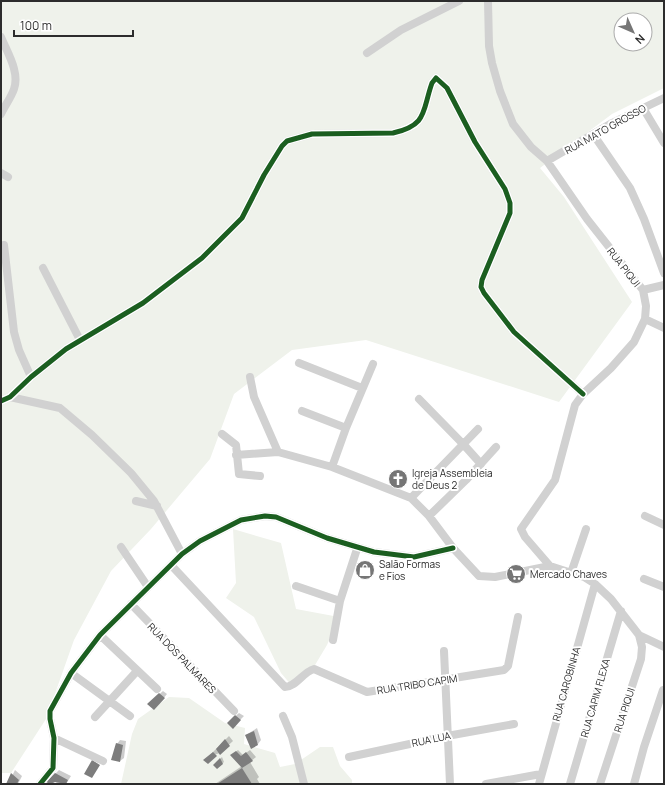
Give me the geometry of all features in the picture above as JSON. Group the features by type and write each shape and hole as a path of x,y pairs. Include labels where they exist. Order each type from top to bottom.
{"street":[{"path":"367,52 401,30 459,1"},
{"name":"RUA PIQUI","path":"488,1 489,46 500,91 513,124 522,138 537,154 547,161 587,219 643,290 646,306 645,319 634,342 626,352 583,394 575,405 555,480 521,529 525,538 550,566"},
{"path":"1,37 15,71 16,80 14,89 1,114"},
{"path":"1,401 10,397 31,377 80,340 143,303 187,270 218,244 242,218 264,174 282,146 287,141 312,134 393,133 406,130 420,121 434,80 438,78 453,98 474,142 505,190 510,203 510,214 482,280 481,287 514,332 583,394"},
{"name":"RUA MATO GROSSO","path":"547,161 593,134 664,98"},
{"path":"642,108 664,143"},
{"path":"593,134 630,188 644,219 664,273"},
{"path":"4,245 14,332 19,350 31,377"},
{"path":"43,268 80,340"},
{"path":"643,290 664,285"},
{"path":"645,319 664,328"},
{"path":"299,363 362,388"},
{"path":"332,467 346,428 373,364"},
{"path":"250,377 254,397 278,452"},
{"path":"10,397 60,408 65,411 132,473 157,506 182,554"},
{"path":"419,399 464,444 481,464"},
{"path":"302,411 346,428"},
{"path":"411,498 478,429"},
{"path":"222,434 235,443 240,475 260,476"},
{"path":"429,516 481,464 496,446"},
{"path":"236,456 278,452 332,467 411,498 429,516 453,548 479,576 495,577 550,566 571,572 595,584 611,599 639,635 664,647"},
{"path":"136,501 157,506"},
{"path":"40,784 53,768 54,738 50,711 71,674 100,635 182,554 200,541 241,520 265,516 285,520 357,548 374,552 414,557 453,548"},
{"path":"646,516 664,525"},
{"path":"571,572 586,529"},
{"path":"121,547 148,587"},
{"path":"333,640 340,600 357,548"},
{"name":"RUA TRIBO CAPIM","path":"171,565 284,687 291,686 306,672 314,669 367,692 506,669 508,666 518,617"},
{"path":"644,579 664,587"},
{"name":"RUA CAROBINHA","path":"539,784 595,584"},
{"path":"296,586 340,600"},
{"name":"RUA DOS PALMARES","path":"131,604 234,711"},
{"name":"RUA CAPIM FLEXA","path":"570,784 621,612"},
{"path":"100,635 136,671 157,689"},
{"name":"RUA PIQUI","path":"600,784 641,658 642,647 639,635"},
{"path":"444,651 444,680 450,784"},
{"path":"95,717 136,671"},
{"path":"71,674 130,716"},
{"path":"634,784 644,747 663,690"},
{"path":"283,716 292,737 304,784"},
{"name":"RUA LUA","path":"349,757 447,736 514,724"},
{"path":"54,738 103,761"},
{"path":"486,784 541,774"}],"shaded area":[{"path":"1,1 664,1 664,88 612,114 540,168 564,197 632,302 559,402 366,340 292,350 234,394 210,459 151,529 111,571 74,640 46,719 11,773 1,773"},
{"path":"233,529 281,543 296,609 339,617 327,645 312,670 292,686 281,673 254,617 226,598 236,583"},
{"path":"169,697 189,698 225,723 245,728 244,744 275,753 280,767 295,764 320,747 333,747 340,766 352,780 352,784 121,784 132,734 138,719"}],"building":[{"path":"159,693 165,698 154,710 147,704"},
{"path":"235,715 241,720 233,729 227,723"},
{"path":"254,731 258,745 251,749 245,735"},
{"path":"225,739 230,746 220,755 216,749"},
{"path":"116,743 123,745 120,762 111,760"},
{"path":"236,751 241,756 246,752 253,761 242,768 230,755"},
{"path":"213,752 217,756 208,764 203,760"},
{"path":"220,758 223,764 217,769 213,765"},
{"path":"92,760 100,765 92,778 84,774"},
{"path":"242,768 252,784 217,784"},
{"path":"11,773 19,780 17,784 6,784"},
{"path":"55,773 68,780 66,784 55,782 50,784 46,782"}],"cycle path":[{"path":"1,401 10,397 31,377 66,349 143,303 202,258 242,218 264,175 282,146 287,141 312,134 393,133 404,130 412,126 422,116 432,83 436,78 447,88 475,142 505,189 510,203 510,213 482,280 481,287 514,332 583,394"},
{"path":"40,784 53,768 54,738 50,711 71,673 100,635 182,554 200,541 241,520 265,516 276,517 327,538 374,552 414,557 453,548"}],"place":[{"name":"Igreja Assembleia de Deus 2","path":"398,479"},
{"name":"Salão Formas e Fios","path":"365,570"},
{"name":"Mercado Chaves","path":"516,574"}]}
